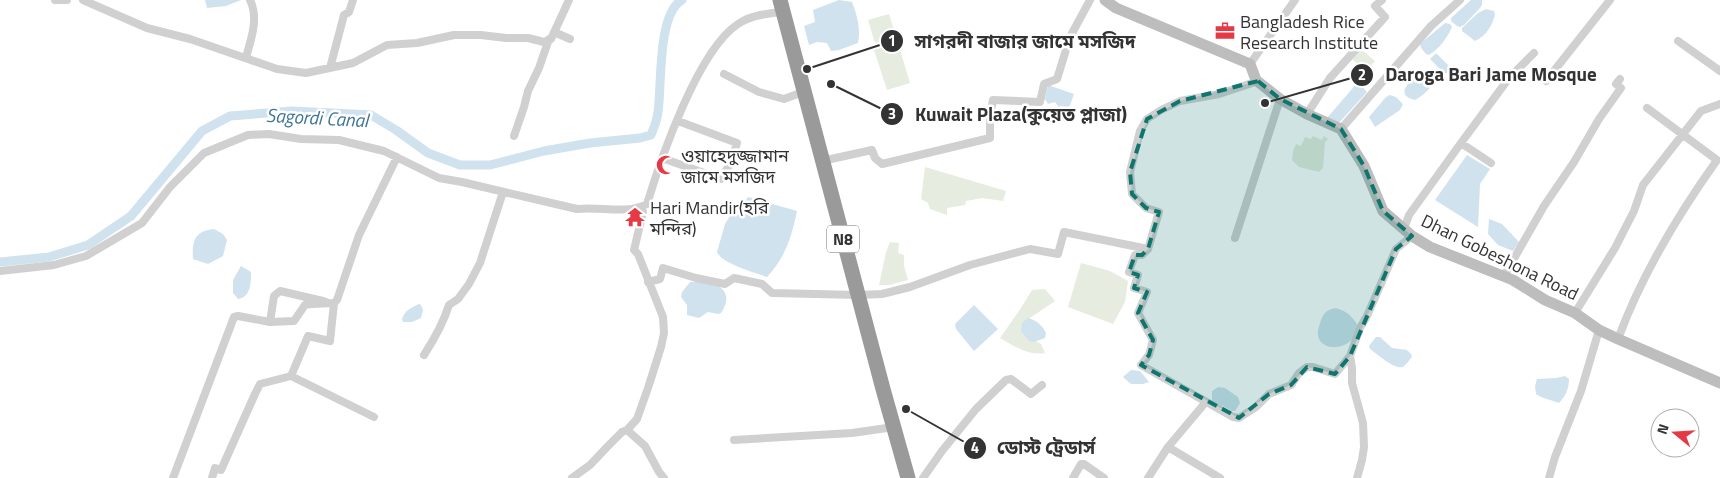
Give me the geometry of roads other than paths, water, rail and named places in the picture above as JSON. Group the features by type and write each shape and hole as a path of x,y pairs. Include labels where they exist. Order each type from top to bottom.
{"highway":[{"name":"N8","path":"781,6 908,478"}],"street":[{"path":"55,0 67,0"},
{"path":"82,0 147,28 246,57 277,69 306,73 353,63 387,45 417,43 454,35 528,38 544,42 549,39"},
{"path":"246,57 254,30 253,5 250,0"},
{"path":"330,68 344,15 349,12 354,0"},
{"path":"514,136 528,91 539,68 549,39 569,0"},
{"path":"822,160 872,150 875,158 882,164 990,138 990,116 993,100 1040,102 1044,84 1057,79 1070,37 1090,0"},
{"path":"1105,0 1116,8 1250,64 1258,81 1280,99 1307,114 1341,129 1431,26 1460,0"},
{"path":"1250,64 1295,0"},
{"path":"1307,114 1330,78 1385,17 1375,6 1382,0"},
{"path":"1546,81 1610,0"},
{"path":"0,272 54,266 86,256 142,223 170,187 204,153 248,135 269,134 301,139 339,140 384,151 440,178 577,209 633,210 647,204 662,158 678,121 701,71 717,45 736,25 781,6"},
{"path":"554,32 570,39"},
{"path":"1678,42 1720,71"},
{"path":"1258,81 1219,94 1180,101 1161,110 1147,120 1140,131 1130,172 1132,194 1146,208 1159,212 1148,248 1142,255 1135,255 1129,272 1138,275 1134,288 1147,292 1138,313 1153,340 1149,355 1141,365 1205,403 1233,417 1239,418 1256,407 1269,394 1291,385 1299,373 1307,367 1335,374 1350,356 1360,328 1396,249 1408,232 1410,215 1509,78 1534,53"},
{"path":"724,74 759,92 784,100 803,92"},
{"path":"1504,276 1544,206 1621,88 1616,84 1620,79"},
{"path":"1235,238 1280,99"},
{"path":"1575,313 1619,240 1634,211 1643,185 1701,111 1720,104"},
{"path":"1618,339 1654,258 1716,160 1647,108"},
{"path":"662,158 721,179 731,162 736,143 678,121"},
{"name":"Dhan Gobeshona Road","path":"1341,129 1364,166 1383,210 1408,232 1430,247 1504,276 1545,300 1575,313 1599,330 1720,383"},
{"path":"1461,143 1491,163"},
{"path":"173,478 234,317 270,322 294,320 305,305 318,302 331,303 337,300 362,226 397,157"},
{"path":"424,355 434,342 449,305 458,299 470,284 480,263 503,192"},
{"path":"572,478 590,465 637,418 648,388 664,332 663,316 638,254 634,250 643,212 641,207"},
{"path":"648,282 660,279 662,268 725,284 734,278 762,284 772,293 858,296 882,294 910,287 970,265 1030,249 1058,254 1064,232 1148,248"},
{"path":"270,322 274,296 280,291 331,303"},
{"path":"291,376 308,336 330,341 331,303"},
{"path":"1549,478 1555,457 1581,391 1599,330"},
{"path":"1350,356 1352,383 1362,423 1364,447 1357,478"},
{"path":"212,478 215,468 221,470 260,384 291,376 374,417"},
{"path":"923,478 976,409 1006,380 1011,379 1031,394 1042,386"},
{"path":"1148,478 1168,447 1205,403"},
{"path":"734,440 852,433 894,427"},
{"path":"627,430 645,446 664,478"},
{"path":"1168,447 1220,478"},
{"path":"1073,478 1081,464 1084,464 1104,478"}],"water":[{"path":"205,0 241,0 226,6 207,8"},
{"path":"839,0 852,2 858,22 858,43 831,51 827,43 817,42 809,45 804,26 815,22 813,10"},
{"path":"1471,0 1482,0 1482,5 1464,25 1457,26 1451,21 1451,18"},
{"path":"1486,9 1494,11 1494,18 1486,33 1475,41 1462,31 1462,28 1478,13"},
{"path":"1445,23 1450,24 1452,27 1448,35 1437,49 1429,55 1426,54 1420,44"},
{"path":"1435,54 1449,66 1450,70 1448,73 1444,73 1430,59"},
{"path":"1425,72 1434,75 1431,87 1415,100 1408,97 1405,94 1407,86"},
{"path":"1358,82 1367,92 1338,124 1327,118"},
{"path":"1048,85 1074,94 1068,111 1060,109 1055,102 1048,104 1045,99"},
{"path":"1390,95 1396,97 1403,104 1400,110 1375,127 1369,117 1386,97"},
{"path":"1467,155 1490,169 1480,184 1478,227 1435,200"},
{"path":"748,197 797,211 787,246 779,262 767,277 732,264 717,252 725,224 738,203 745,201"},
{"path":"1489,219 1502,224 1519,242 1513,251 1498,245 1488,234"},
{"path":"214,229 223,234 227,240 223,256 208,264 193,259 193,247 198,235 207,230"},
{"path":"241,266 251,272 251,281 246,295 238,299 233,293 233,280"},
{"path":"698,281 714,284 724,291 726,297 721,313 708,312 699,318 687,315 687,305 681,297 682,292 690,282"},
{"path":"419,304 423,310 421,318 412,322 403,322 403,316 407,311"},
{"path":"974,305 998,329 974,351 956,329 955,324"},
{"path":"1336,308 1353,318 1357,324 1356,333 1352,340 1346,344 1339,347 1331,347 1320,341 1318,331 1325,313"},
{"path":"1028,318 1043,328 1046,333 1045,338 1034,342 1029,341 1021,331 1022,323"},
{"path":"1376,337 1380,337 1392,348 1407,350 1412,357 1403,367 1391,364 1370,349 1369,346"},
{"path":"1131,370 1140,371 1149,382 1131,384 1123,377"},
{"path":"1565,376 1569,379 1568,386 1565,395 1559,403 1536,394 1535,386 1537,379"},
{"path":"1218,387 1225,388 1238,397 1240,403 1235,411 1212,402 1212,391"}],"waterway":[{"name":"Sagordi Canal","path":"0,262 49,257 88,245 131,216 202,131 230,116 292,111 371,115 428,153 460,165 490,165 544,151 651,135 658,112 664,35 674,8 682,0"}],"place":[{"name":"Bangladesh Rice Research Institute","path":"1225,31"},
{"name":"সাগরদী বাজার জামে মসজিদ","path":"807,69"},
{"name":"Kuwait Plaza(কুয়েত প্লাজা)","path":"831,84"},
{"name":"Daroga Bari Jame Mosque","path":"1265,103"},
{"name":"ওয়াহেদুজ্জামান জামে মসজিদ","path":"666,165"},
{"name":"Hari Mandir(হরি মন্দির)","path":"635,217"},
{"name":"ডোস্ট ট্রেডার্স","path":"906,409"}]}
